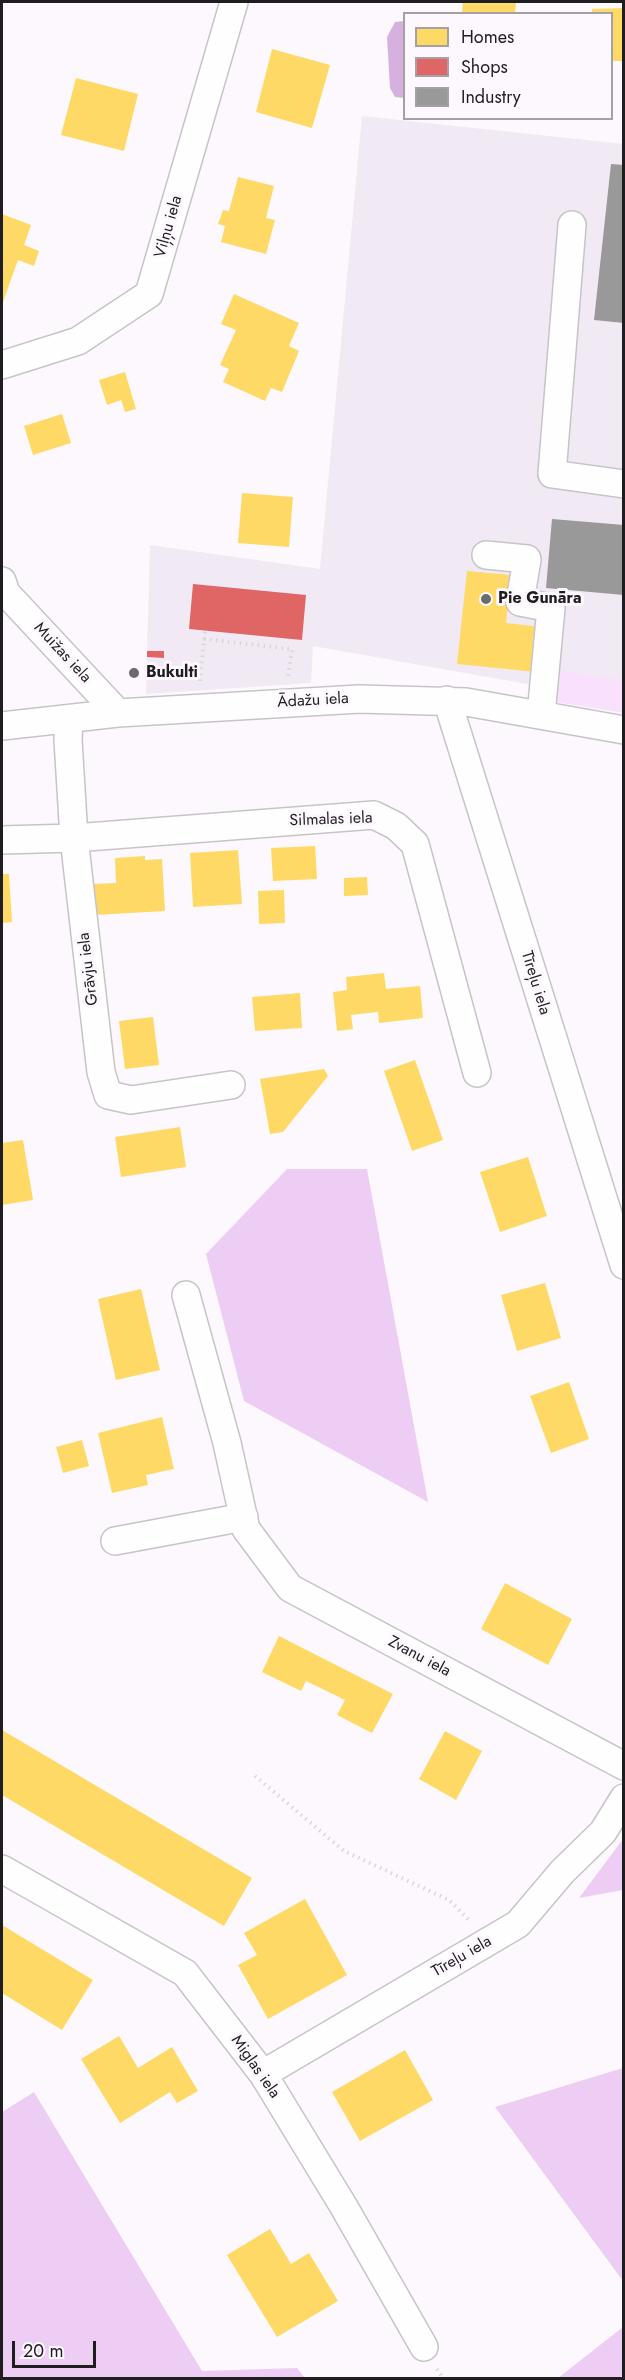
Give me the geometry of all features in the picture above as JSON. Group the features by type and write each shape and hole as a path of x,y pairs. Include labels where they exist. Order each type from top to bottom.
{"street":[{"name":"Viļņu iela","path":"2,365 78,341 149,294 234,2"},
{"path":"572,225 552,474 624,484"},
{"path":"486,555 527,559 520,602 551,608 541,716"},
{"name":"Muižas iela","path":"3,592 118,713"},
{"name":"Ādažu iela","path":"2,726 118,713 359,699 447,700 624,730"},
{"name":"Tīreļu iela","path":"447,700 624,1265"},
{"name":"Grāvju iela","path":"69,719 68,740 74,838 101,1072 108,1095 131,1100 231,1085"},
{"name":"Silmalas iela","path":"2,840 74,838 374,815 396,826 415,844 477,1072"},
{"name":"Zvanu iela","path":"186,1295 227,1443 246,1529 290,1588 624,1766"},
{"path":"115,1540 244,1517"},
{"name":"Tīreļu iela","path":"263,2074 519,1924 562,1872 603,1832 624,1798"},
{"name":"Miglas iela","path":"2,1869 185,1973 263,2074 344,2207 424,2347"}],"path":[{"path":"197,708 205,631"},
{"path":"204,639 292,649 285,702"},
{"path":"255,1776 344,1851 449,1900 489,1941"}],"shaded area":[{"path":"403,21 403,98 395,97 390,88 387,37 395,22"},
{"path":"362,116 623,144 623,701 313,646 311,683 146,694 150,545 320,569"},
{"path":"558,670 623,680 623,713 555,702"},
{"path":"287,1169 367,1169 428,1502 244,1401 206,1254"},
{"path":"623,1839 623,1890 579,1898"},
{"path":"624,2068 623,2281 495,2107"},
{"path":"34,2092 202,2371 297,2368 305,2378 2,2378 2,2112"},
{"path":"623,2327 623,2378 558,2378"}],"building: Homes":[{"path":"463,2 516,2 515,12 462,12"},
{"path":"624,8 624,61 613,61 613,12 592,12 592,9"},
{"path":"272,49 330,65 312,128 256,112"},
{"path":"76,78 138,94 124,151 61,135"},
{"path":"238,177 274,186 266,218 275,220 266,254 221,242 225,226 218,224 223,210 229,211"},
{"path":"2,214 31,225 24,245 39,251 34,266 18,260 2,305"},
{"path":"234,294 299,323 289,346 299,351 282,392 271,388 265,401 223,382 229,369 220,365 236,330 221,324"},
{"path":"125,372 136,409 125,412 121,400 107,405 99,380"},
{"path":"62,414 71,443 33,455 24,426"},
{"path":"242,493 293,497 289,547 238,543"},
{"name":"Pie Gunāra","path":"467,571 511,575 506,623 541,627 536,672 457,664"},
{"path":"315,846 317,879 273,881 271,848"},
{"path":"238,850 242,904 193,907 190,853"},
{"path":"145,856 145,860 162,859 165,911 95,915 93,884 116,883 115,858"},
{"path":"2,874 9,874 12,922 2,923"},
{"path":"367,877 368,895 344,896 344,878"},
{"path":"284,890 285,923 259,924 258,891"},
{"path":"384,973 386,989 420,986 423,1018 379,1023 378,1012 351,1015 353,1029 337,1031 333,992 347,990 346,977"},
{"path":"300,993 302,1028 255,1031 252,997"},
{"path":"153,1017 159,1065 125,1069 119,1021"},
{"path":"415,1060 443,1140 412,1151 384,1071"},
{"path":"324,1069 328,1076 283,1132 270,1134 260,1079"},
{"path":"180,1127 186,1167 121,1177 115,1137"},
{"path":"23,1140 33,1200 2,1205 2,1143"},
{"path":"528,1157 547,1216 500,1232 480,1172"},
{"path":"545,1283 561,1338 517,1351 501,1295"},
{"path":"141,1289 160,1370 116,1380 98,1299"},
{"path":"569,1382 589,1439 551,1453 530,1396"},
{"path":"162,1417 174,1469 146,1475 148,1485 112,1493 98,1433"},
{"path":"82,1440 89,1466 63,1473 56,1447"},
{"path":"505,1583 572,1619 548,1665 481,1629"},
{"path":"279,1636 393,1694 372,1733 337,1715 345,1700 306,1681 301,1691 262,1672"},
{"path":"2,1730 252,1878 224,1926 2,1795"},
{"path":"445,1731 482,1751 456,1800 419,1779"},
{"path":"305,1899 347,1975 268,2019 238,1965 257,1955 244,1933"},
{"path":"2,1925 93,1980 62,2030 2,1993"},
{"path":"119,2036 138,2068 172,2047 198,2091 177,2103 170,2092 120,2123 81,2059"},
{"path":"405,2050 433,2100 360,2141 332,2092"},
{"path":"270,2229 291,2264 309,2253 338,2301 277,2337 227,2255"}],"building: Shops":[{"path":"193,584 306,595 302,640 189,629"},
{"path":"147,651 164,651 164,658 147,657"}],"building: Industry":[{"path":"611,164 624,165 624,323 594,320"},
{"path":"552,519 624,525 624,595 546,588"}],"place":[{"name":"Pie Gunāra","path":"486,599"},
{"name":"Bukulti","path":"134,673"}]}
